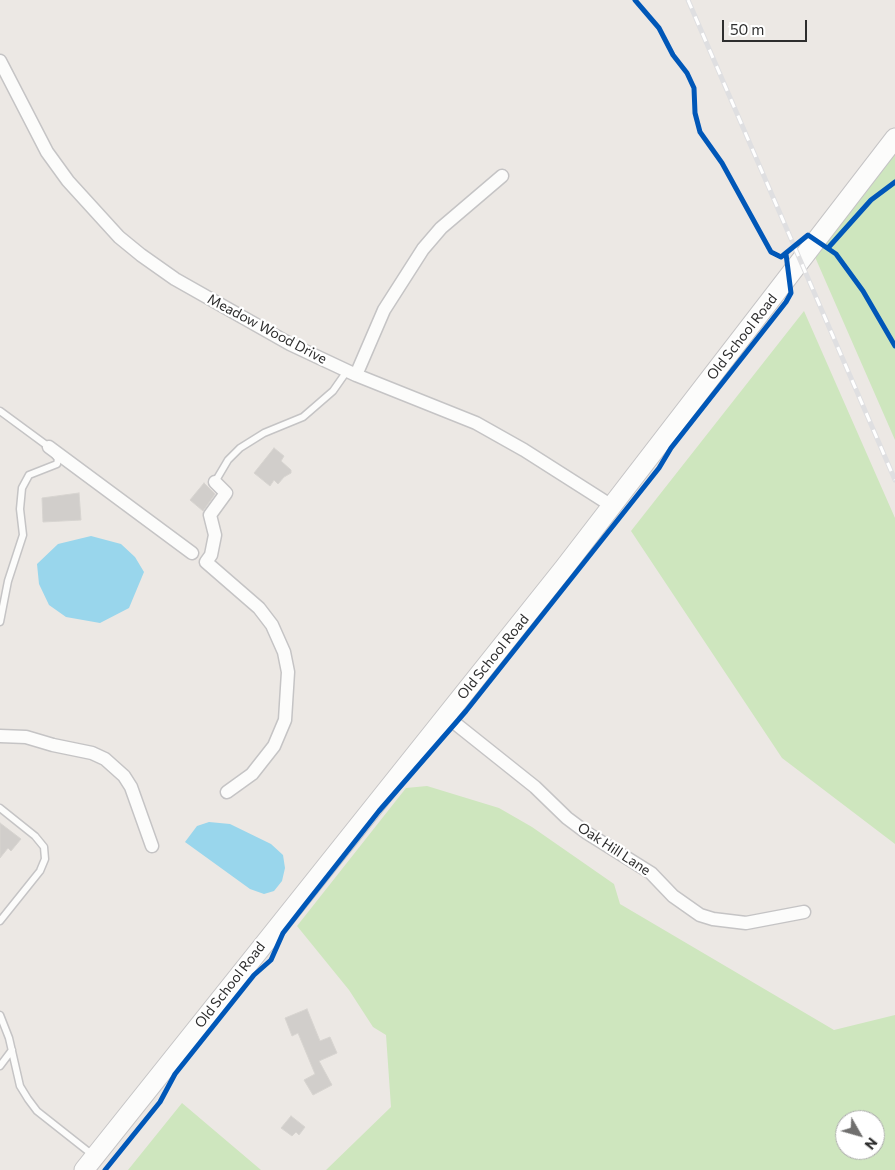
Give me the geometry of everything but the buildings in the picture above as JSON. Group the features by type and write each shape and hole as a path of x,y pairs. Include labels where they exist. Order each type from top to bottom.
{"street":[{"name":"Meadow Wood Drive","path":"0,61 47,152 68,181 119,237 174,279 290,344 351,373 476,423 524,450 612,506"},
{"name":"Old School Road","path":"89,1163 612,506 895,138"},
{"path":"351,373 384,310 423,249 441,228 502,176"},
{"path":"49,447 192,553"},
{"path":"215,482 226,493 210,515 215,535 211,555 206,562 259,608 272,625 284,652 288,672 285,720 274,746 252,774 228,792"},
{"name":"Oak Hill Lane","path":"446,716 535,787 587,833 651,872 673,896 700,915 730,923 746,923 804,912"},
{"path":"0,736 26,737 53,746 92,753 104,759 124,776 131,787 152,846"}],"lane":[{"path":"215,482 228,460 240,448 264,433 303,417 351,373"},
{"path":"0,411 49,447 56,454 57,464 29,475 22,488 20,509 23,535 8,581 0,622"},
{"path":"0,808 36,836 44,847 45,859 40,871 0,921"},
{"path":"0,1015 12,1050 20,1086 37,1111 89,1163"},
{"path":"0,1066 12,1050"}],"green space":[{"path":"895,154 895,440 815,257"},
{"path":"804,311 895,518 895,844 782,758 631,531"},
{"path":"427,786 499,808 532,827 614,884 620,904 834,1030 895,1015 895,1170 326,1170 391,1107 386,1035 373,1027 349,990 297,926 406,788"},
{"path":"182,1103 261,1170 128,1170"}],"water":[{"path":"91,536 121,544 135,557 144,572 129,608 100,623 66,617 49,605 39,584 37,564 58,544"},
{"path":"209,822 230,824 271,844 283,855 285,868 282,881 274,891 264,894 250,889 185,842 197,826"}],"railway":[{"path":"688,0 895,480"}],"cycle path":[{"path":"635,0 659,28 673,55 687,73 694,88 695,113 700,132 722,163 771,252 781,257 808,235 836,254 863,291 895,346"},
{"path":"828,248 871,200 895,182"},
{"path":"105,1170 160,1102 175,1074 254,975 271,960 283,933 304,906 379,811 466,711 659,468 671,448 786,302 791,293 786,254"}]}
